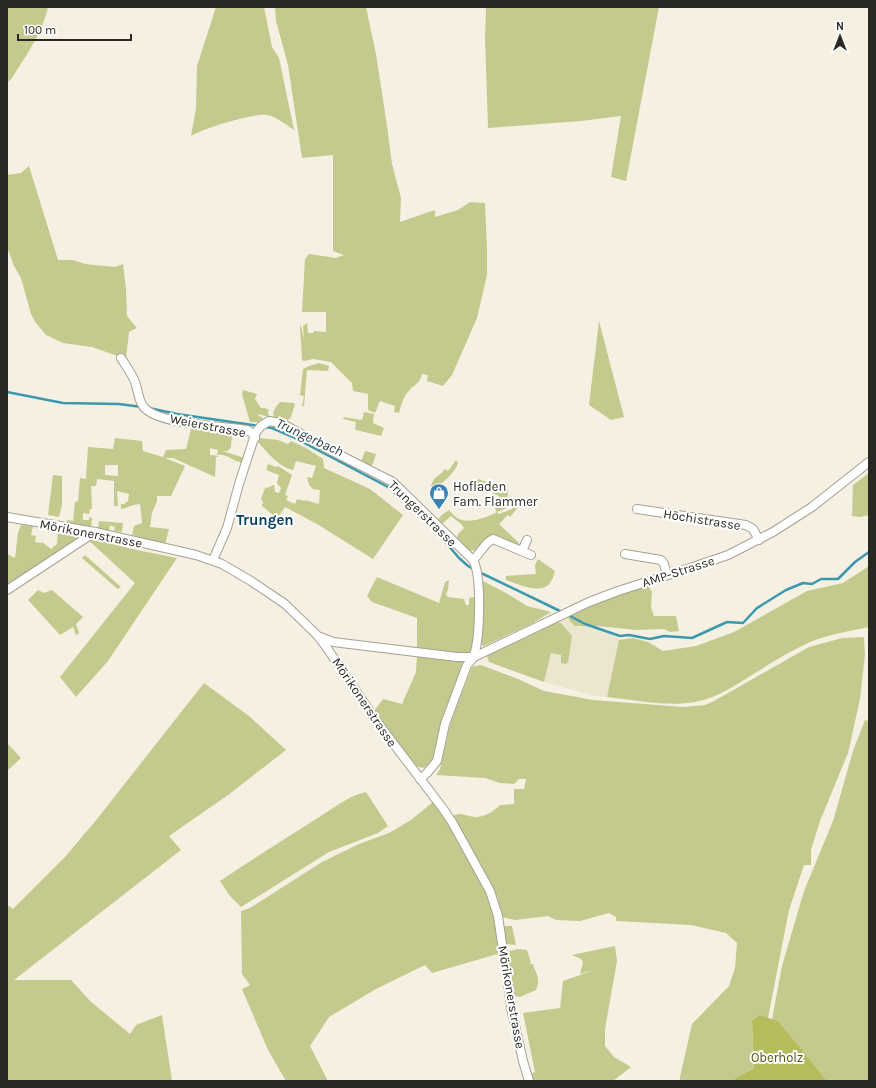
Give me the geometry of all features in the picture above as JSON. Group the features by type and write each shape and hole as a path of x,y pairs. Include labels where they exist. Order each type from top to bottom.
{"street":[{"name":"Weierstrasse","path":"121,358 135,381 140,400 148,411 160,416 195,425 247,430 256,435"},
{"name":"Trungerstrasse","path":"213,560 226,528 256,435 266,422 272,420 281,423 332,451 389,478 474,563"},
{"name":"AMP-Strasse","path":"318,636 333,642 457,657 474,657 589,602 618,590 728,555 759,540 784,526 812,507 869,462"},
{"name":"Höchistrasse","path":"637,509 746,525 753,529 759,540"},
{"name":"Mörikonerstrasse","path":"7,517 95,532 213,560 230,567 273,595 285,604 318,636 377,722 452,822 485,882 494,902 500,925 514,1019 530,1081"},
{"path":"7,590 95,532"},
{"path":"420,779 427,773 436,761 446,724 467,665 474,657 478,644 480,622 478,575 474,563 486,543 491,539 497,540 531,555"},
{"path":"522,551 527,540"},
{"path":"624,554 660,560 664,564 667,575"}],"shaded area":[{"path":"567,614 598,626 620,640 607,697 595,696 544,682 550,653 561,655 566,664 555,621"}],"green space":[{"path":"7,7 48,7 42,26 33,44 12,78 7,83"},
{"path":"216,7 264,7 272,47 279,58 294,130 274,117 261,115 252,116 205,129 191,136 196,108 197,66"},
{"path":"275,7 366,7 376,54 392,164 401,198 400,222 435,210 435,217 458,210 470,202 485,203 487,275 477,318 452,375 443,386 427,381 428,375 422,374 418,382 405,396 399,413 394,412 395,406 380,401 375,413 368,410 368,394 353,391 352,383 331,362 313,359 302,360 300,327 301,326 304,339 303,326 307,323 308,333 313,333 314,331 326,332 326,312 302,312 305,259 309,254 336,258 344,255 333,251 333,155 302,158 288,65 276,21"},
{"path":"486,7 659,7 626,181 611,177 621,116 581,121 488,128 485,37"},
{"path":"29,166 58,260 73,260 85,264 115,267 123,264 127,316 137,328 129,332 126,359 92,347 63,343 46,335 31,314 21,278 14,266 7,247 7,175 21,173"},
{"path":"599,321 624,417 611,420 589,405"},
{"path":"319,363 329,366 328,371 307,370 304,406 302,406 304,396 300,395 303,369"},
{"path":"243,390 257,394 255,399 261,408 269,410 268,417 259,414 258,415 264,419 259,422 250,422 242,394"},
{"path":"280,402 295,404 291,417 287,421 274,418 274,410"},
{"path":"364,412 374,414 373,423 384,428 381,436 356,430 356,422 343,419 344,417 362,420"},
{"path":"191,429 232,432 231,447 228,451 222,451 245,458 241,464 240,462 226,456 217,455 218,450 210,448 210,455 220,456 216,457 215,477 173,458 165,458 185,466 171,496 157,496 157,501 152,513 150,527 169,529 165,545 132,535 134,526 142,523 140,504 121,509 121,504 128,501 129,494 117,491 118,506 114,506 114,481 97,479 96,486 91,486 92,509 90,509 89,514 83,513 83,520 89,520 89,517 92,518 91,529 66,525 67,520 73,521 75,502 78,501 80,478 86,479 88,447 113,449 115,438 142,441 143,451 163,457 166,450 186,449","holes":["105,465 118,465 118,476 105,475"]},
{"path":"259,438 278,440 288,444 291,441 306,448 323,459 324,468 370,489 403,515 373,559 317,524 285,507 276,520 273,518 273,515 262,506 262,503 264,504 261,499 265,488 274,485 275,492 279,493 281,488 277,483 279,475 266,470 268,464 276,467 278,466 292,475 285,495 288,496 286,500 295,504 297,499 319,504 320,490 313,489 309,485 307,477 312,478 316,466 296,461 293,470 288,469 278,463 269,454 258,442"},
{"path":"365,451 376,454 373,464 369,466 361,462"},
{"path":"456,460 458,463 451,474 435,489 431,487 435,479 445,469 448,471"},
{"path":"869,473 869,515 860,517 852,516 853,485"},
{"path":"53,475 62,476 62,505 59,517 48,515"},
{"path":"478,479 508,489 507,508 497,512 495,508 499,496 488,491 475,489"},
{"path":"517,507 510,517 508,515 499,524 518,542 520,546 497,537 490,536 477,553 472,550 470,553 456,540 458,534 464,528 461,524 451,516 442,524 438,521 441,516 449,510 459,519 468,521 484,518 497,512 499,514"},
{"path":"99,521 123,523 122,532 114,531 115,527 110,525 109,531 98,529"},
{"path":"21,525 33,526 31,535 36,536 35,542 42,542 51,549 57,544 58,530 85,535 7,589 7,554 15,558 18,533"},
{"path":"85,537 132,549 177,558 108,661 76,697 60,677 135,583"},
{"path":"85,555 121,587 118,589 82,558"},
{"path":"538,559 555,571 551,582 546,586 541,588 529,588 506,580 506,576 536,574 535,565"},
{"path":"869,566 869,627 835,634 810,642 779,658 727,690 703,700 674,704 607,697 619,640 633,638 648,642 663,651 696,646 734,632 807,591 843,583"},
{"path":"377,577 439,603 445,582 449,580 446,595 448,597 464,599 466,605 469,605 469,598 474,597 476,622 472,651 464,655 429,649 417,651 417,618 372,602 367,596"},
{"path":"481,580 527,606 551,612 533,623 484,646 481,644"},
{"path":"648,585 652,592 651,607 654,616 676,616 679,631 670,632 664,629 636,630 598,626 575,626 570,621 567,614 628,591"},
{"path":"38,590 44,593 52,590 83,617 76,624 79,633 76,635 73,627 60,635 28,600"},
{"path":"555,621 561,623 572,636 568,662 566,664 561,663 561,655 551,653 544,682 489,662 487,657 489,654"},
{"path":"864,637 865,655 860,699 848,753 820,821 811,850 811,865 804,865 789,910 768,1018 760,1015 752,1020 754,1068 731,1081 680,1081 692,1024 729,986 735,968 737,943 726,933 691,925 616,921 616,917 609,913 580,921 556,920 548,916 515,920 502,917 497,897 501,894 495,898 452,817 458,814 474,817 484,816 500,805 514,804 514,789 524,789 526,779 519,779 514,784 500,783 485,778 436,775 440,769 451,721 472,667 481,665 544,691 593,700 683,707 705,705 714,701 809,647 842,638"},
{"path":"417,655 449,657 463,662 438,737 431,766 422,768 416,766 374,711 383,699 402,704 416,672"},
{"path":"204,683 249,716 286,750 228,795 169,836 181,850 14,980 71,980 90,1001 130,1034 136,1025 162,1015 172,1081 7,1081 7,905 13,909 65,857 97,819"},
{"path":"865,720 869,721 869,1081 827,1081 778,1022 772,1019 782,966 804,891 833,821 853,751"},
{"path":"7,743 21,758 7,771"},
{"path":"366,792 388,826 378,833 329,852 241,907 230,896 220,881 339,804"},
{"path":"433,802 473,866 487,894 496,918 501,953 432,973 425,965 376,989 329,1017 310,1046 328,1081 286,1081 268,1050 242,989 250,985 242,974 241,911 250,908 322,862 359,844 389,833 411,820"},
{"path":"512,926 516,945 506,944 504,927"},
{"path":"615,946 617,961 605,1029 605,1046 614,1057 631,1067 613,1081 532,1081 530,1074 535,1072 523,1013 560,1008 563,981 594,970 580,974 583,962 581,959 572,955"},
{"path":"517,949 527,950 531,963 529,964 533,964 538,980 536,990 520,997 513,996 507,952"},
{"name":"Oberholz","path":"760,1015 778,1021 827,1081 731,1081 754,1068 752,1020"}],"waterway":[{"name":"Trungerbach","path":"7,392 63,403 119,404 142,407"},
{"name":"Trungerbach","path":"149,408 177,414 259,426"},
{"name":"Trungerbach","path":"264,427 272,428 293,437 388,487 436,531 459,558 475,570"},
{"name":"Trungerbach","path":"570,616 585,624 620,636 629,635 650,639 664,636 692,638 727,622 743,623 757,608 786,590 803,583 812,584 821,579 838,579 855,562 869,552"},
{"name":"Trungerbach","path":"479,572 560,611"}],"place":[{"name":"Hofladen Fam. Flammer","path":"439,510"}],"district":[{"name":"Trungen","path":"265,520"}]}
